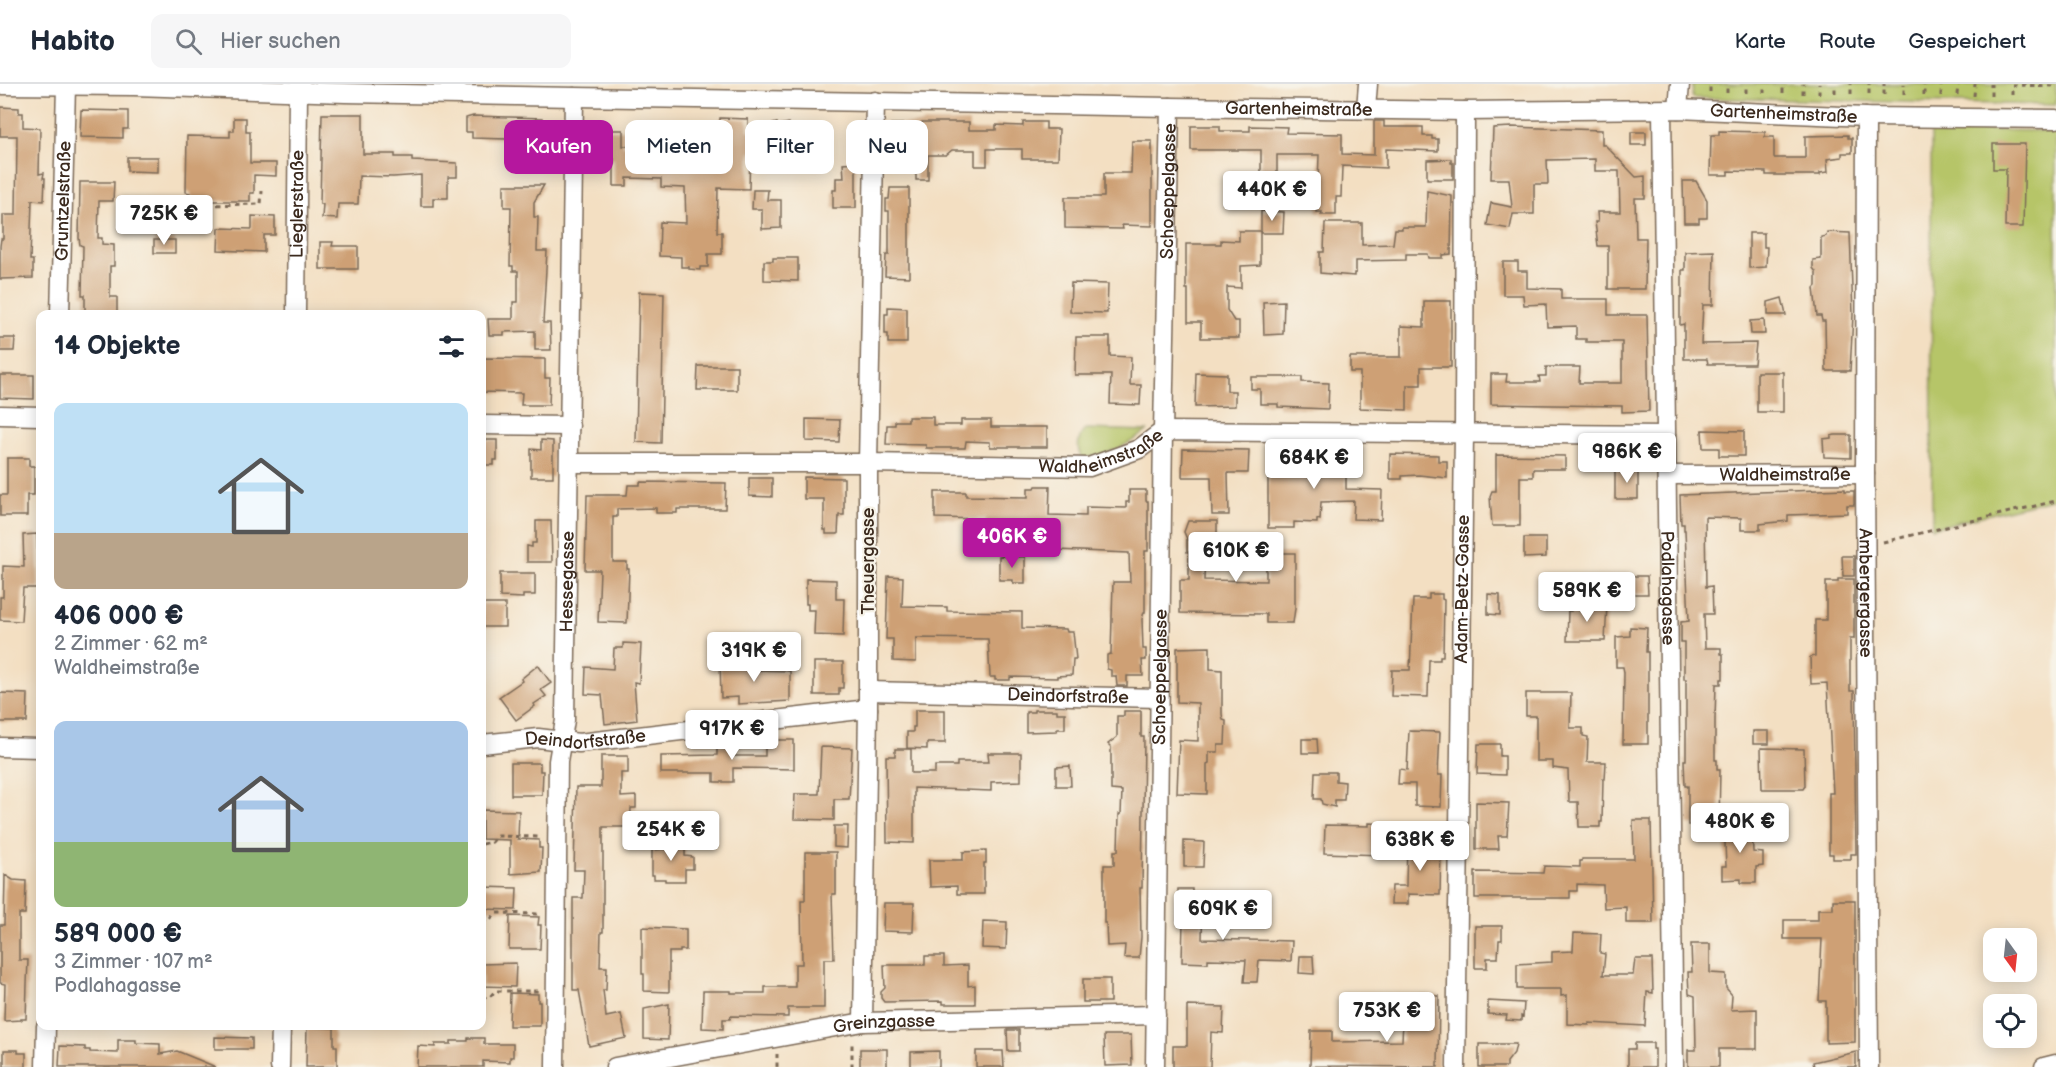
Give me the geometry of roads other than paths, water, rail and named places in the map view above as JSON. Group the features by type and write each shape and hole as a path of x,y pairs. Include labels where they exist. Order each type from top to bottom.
{"street":[{"path":"1366,109 1368,84"},
{"name":"Podlahagasse","path":"1674,1067 1666,435 1670,109 1680,84"},
{"name":"Gartenheimstraße","path":"0,85 134,85 298,92 574,97 646,90 875,101 904,93 1170,107 1465,111 1670,109 1866,117 2056,119"},
{"name":"Gruntzelstraße","path":"60,310 66,86"},
{"name":"Lieglerstraße","path":"296,310 298,92"},
{"name":"Hessegasse","path":"555,1067 558,761 565,720 574,97"},
{"name":"Theuergasse","path":"858,1023 868,700 868,464 875,101"},
{"name":"Schoeppelgasse","path":"1155,1067 1163,431 1170,107"},
{"name":"Adam-Betz-Gasse","path":"1456,1067 1464,434 1465,111"},
{"name":"Ambergergasse","path":"1866,117 1865,474 1869,1067"},
{"path":"0,416 36,416"},
{"path":"486,425 570,426"},
{"name":"Waldheimstraße","path":"570,463 1089,467 1139,449 1163,431 1666,435"},
{"name":"Waldheimstraße","path":"1668,475 1865,474"},
{"name":"Deindorfstraße","path":"486,744 538,738 579,743 868,700 1159,698"},
{"path":"0,747 36,748"},
{"name":"Greinzgasse","path":"615,1067 858,1023 1155,1015"},
{"path":"45,1067 46,1030"},
{"path":"280,1067 281,1030"},
{"path":"2044,1067 2056,1064"}]}
